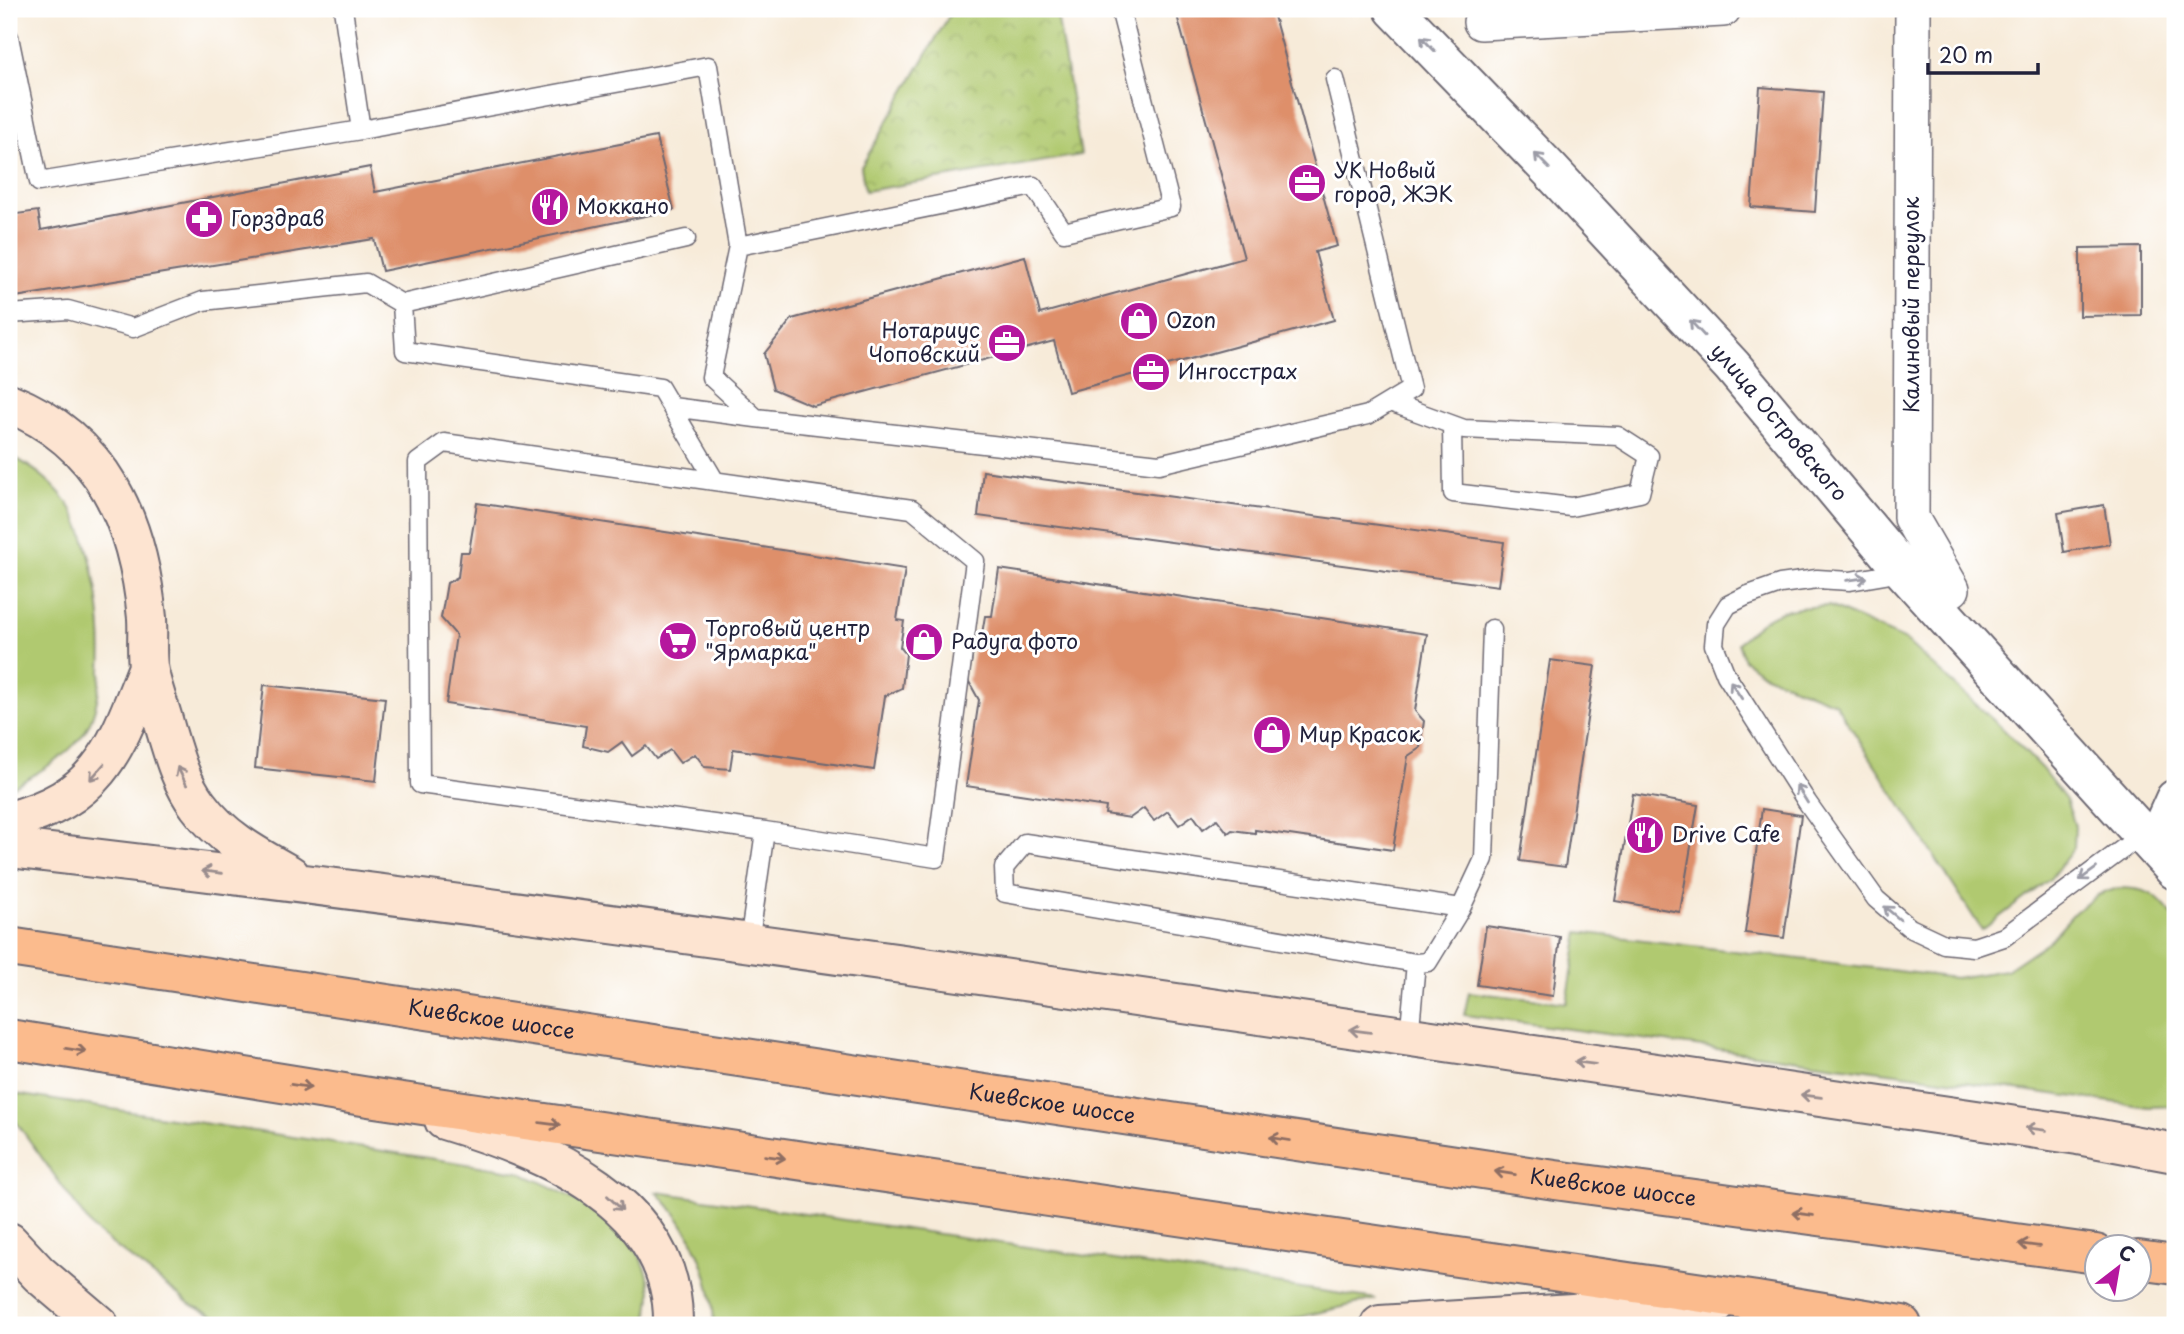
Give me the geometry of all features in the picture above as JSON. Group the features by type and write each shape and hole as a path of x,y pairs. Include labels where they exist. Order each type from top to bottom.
{"highway":[{"name":"Киевское шоссе","path":"9,947 1555,1180 2082,1252"},
{"path":"9,1039 375,1098 1757,1301 1902,1325"},
{"path":"2152,1262 2175,1265"}],"main road":[{"path":"9,403 40,418 76,444 91,459 113,491 135,547 147,619 148,667 176,764 196,804 224,834 244,849 304,883"},
{"path":"9,821 57,803 88,782 99,770 110,756 148,667"},
{"path":"9,848 304,883 749,943 2078,1135 2175,1153"},
{"path":"375,1098 491,1134 533,1151 575,1171 612,1199 665,1265 671,1284 673,1325"},
{"path":"9,1242 40,1274 99,1325"},
{"path":"1380,1325 1757,1301"}],"street":[{"name":"улица Островского","path":"1394,9 1550,170 1732,366 1900,566 2157,850"},
{"path":"1481,22 1724,9"},
{"name":"Калиновый переулок","path":"1913,9 1910,517 1952,589"},
{"path":"2157,850 2175,799"},
{"path":"2078,1135 2175,1135"}],"lane":[{"path":"342,9 361,130"},
{"path":"738,246 1033,186 1065,232 1171,207 1120,9"},
{"path":"9,37 39,182 361,130 708,66 738,246 711,377 756,418"},
{"path":"672,407 1159,464 1368,415 1411,389 1335,79"},
{"path":"9,314 68,310 133,328 202,301 366,283 402,304 685,239"},
{"path":"402,304 405,351 660,387 715,481"},
{"path":"1390,402 1464,429 1618,436 1649,456 1640,493 1571,507 1453,493 1452,425"},
{"path":"444,443 912,509 975,561 936,858 765,831 420,784 418,462 444,443"},
{"path":"1900,566 1885,575 1850,581 1817,579 1780,584 1746,596 1728,605 1716,624 1714,645 1740,696 1807,802 1876,900 1910,928 1944,944 1974,947 2004,937 2157,850"},
{"path":"1461,908 1025,843 1004,868 1005,893 1416,963 1427,962 1461,908 1484,859 1492,629"},
{"path":"749,943 765,831"},
{"path":"1409,1038 1416,963"}],"green space":[{"path":"953,9 1056,9 1081,155 865,191 861,167"},
{"path":"9,455 45,478 72,510 82,532 97,590 102,657 93,715 82,736 57,760 9,789"},
{"path":"1829,606 1904,639 2003,729 2042,769 2066,800 2075,826 2074,848 2050,879 1982,930 1835,703 1763,674 1744,660 1738,643 1769,617 1789,610"},
{"path":"2118,888 2138,889 2151,894 2175,918 2175,1106 2149,1107 1464,1015 1469,992 1567,1003 1579,932 1955,978 2006,970 2049,941 2075,912 2098,895"},
{"path":"9,1093 518,1172 581,1203 621,1232 636,1250 646,1270 651,1293 647,1325 232,1325 190,1304 93,1229 9,1112"},
{"path":"657,1192 1376,1299 1267,1325 714,1325 710,1288 698,1253 681,1221"}],"building":[{"path":"1183,9 1272,9 1337,246 1315,252 1334,320 1068,392 1054,341 813,406 773,389 764,354 792,319 1025,256 1040,314 1244,258 1178,19"},
{"path":"1760,87 1823,92 1815,212 1751,207"},
{"path":"656,137 674,210 382,271 374,239 9,298 9,215 38,211 41,230 370,167 375,192"},
{"path":"2141,247 2141,315 2080,316 2080,248"},
{"path":"983,471 1504,542 1498,586 978,516"},
{"name":"Торговый центр \"Ярмарка\"","path":"477,503 905,569 897,620 904,621 900,647 906,654 902,688 885,696 874,770 733,749 730,769 705,767 695,754 680,763 670,750 656,759 646,746 632,756 622,742 608,752 583,746 586,726 446,704 456,635 441,618 447,583 458,577 461,552 469,552"},
{"path":"2104,505 2110,544 2064,552 2058,513"},
{"path":"999,569 1427,634 1415,711 1424,721 1420,748 1408,756 1393,850 1255,830 1255,833 1232,830 1228,833 1217,819 1203,829 1193,815 1179,825 1168,811 1154,821 1144,808 1130,818 1105,814 1106,807 966,786 979,700 968,680 973,652 980,646 985,616 992,616"},
{"path":"1550,660 1595,666 1565,867 1520,861"},
{"path":"264,685 385,698 376,781 255,768"},
{"path":"1633,794 1698,805 1680,912 1615,901"},
{"path":"1762,809 1801,815 1784,938 1745,933"},
{"path":"1486,926 1560,937 1553,996 1477,985"}],"place":[{"name":"УК Новый город, ЖЭК","path":"1307,183"},
{"name":"Моккано","path":"550,207"},
{"name":"Горздрав","path":"204,219"},
{"name":"Ozon","path":"1139,321"},
{"name":"Нотариус Чоповский","path":"1007,343"},
{"name":"Ингосстрах","path":"1151,372"},
{"name":"Торговый центр \"Ярмарка\"","path":"678,641"},
{"name":"Радуга фото","path":"924,642"},
{"name":"Мир Красок","path":"1272,735"},
{"name":"Drive Cafe","path":"1645,835"}]}
